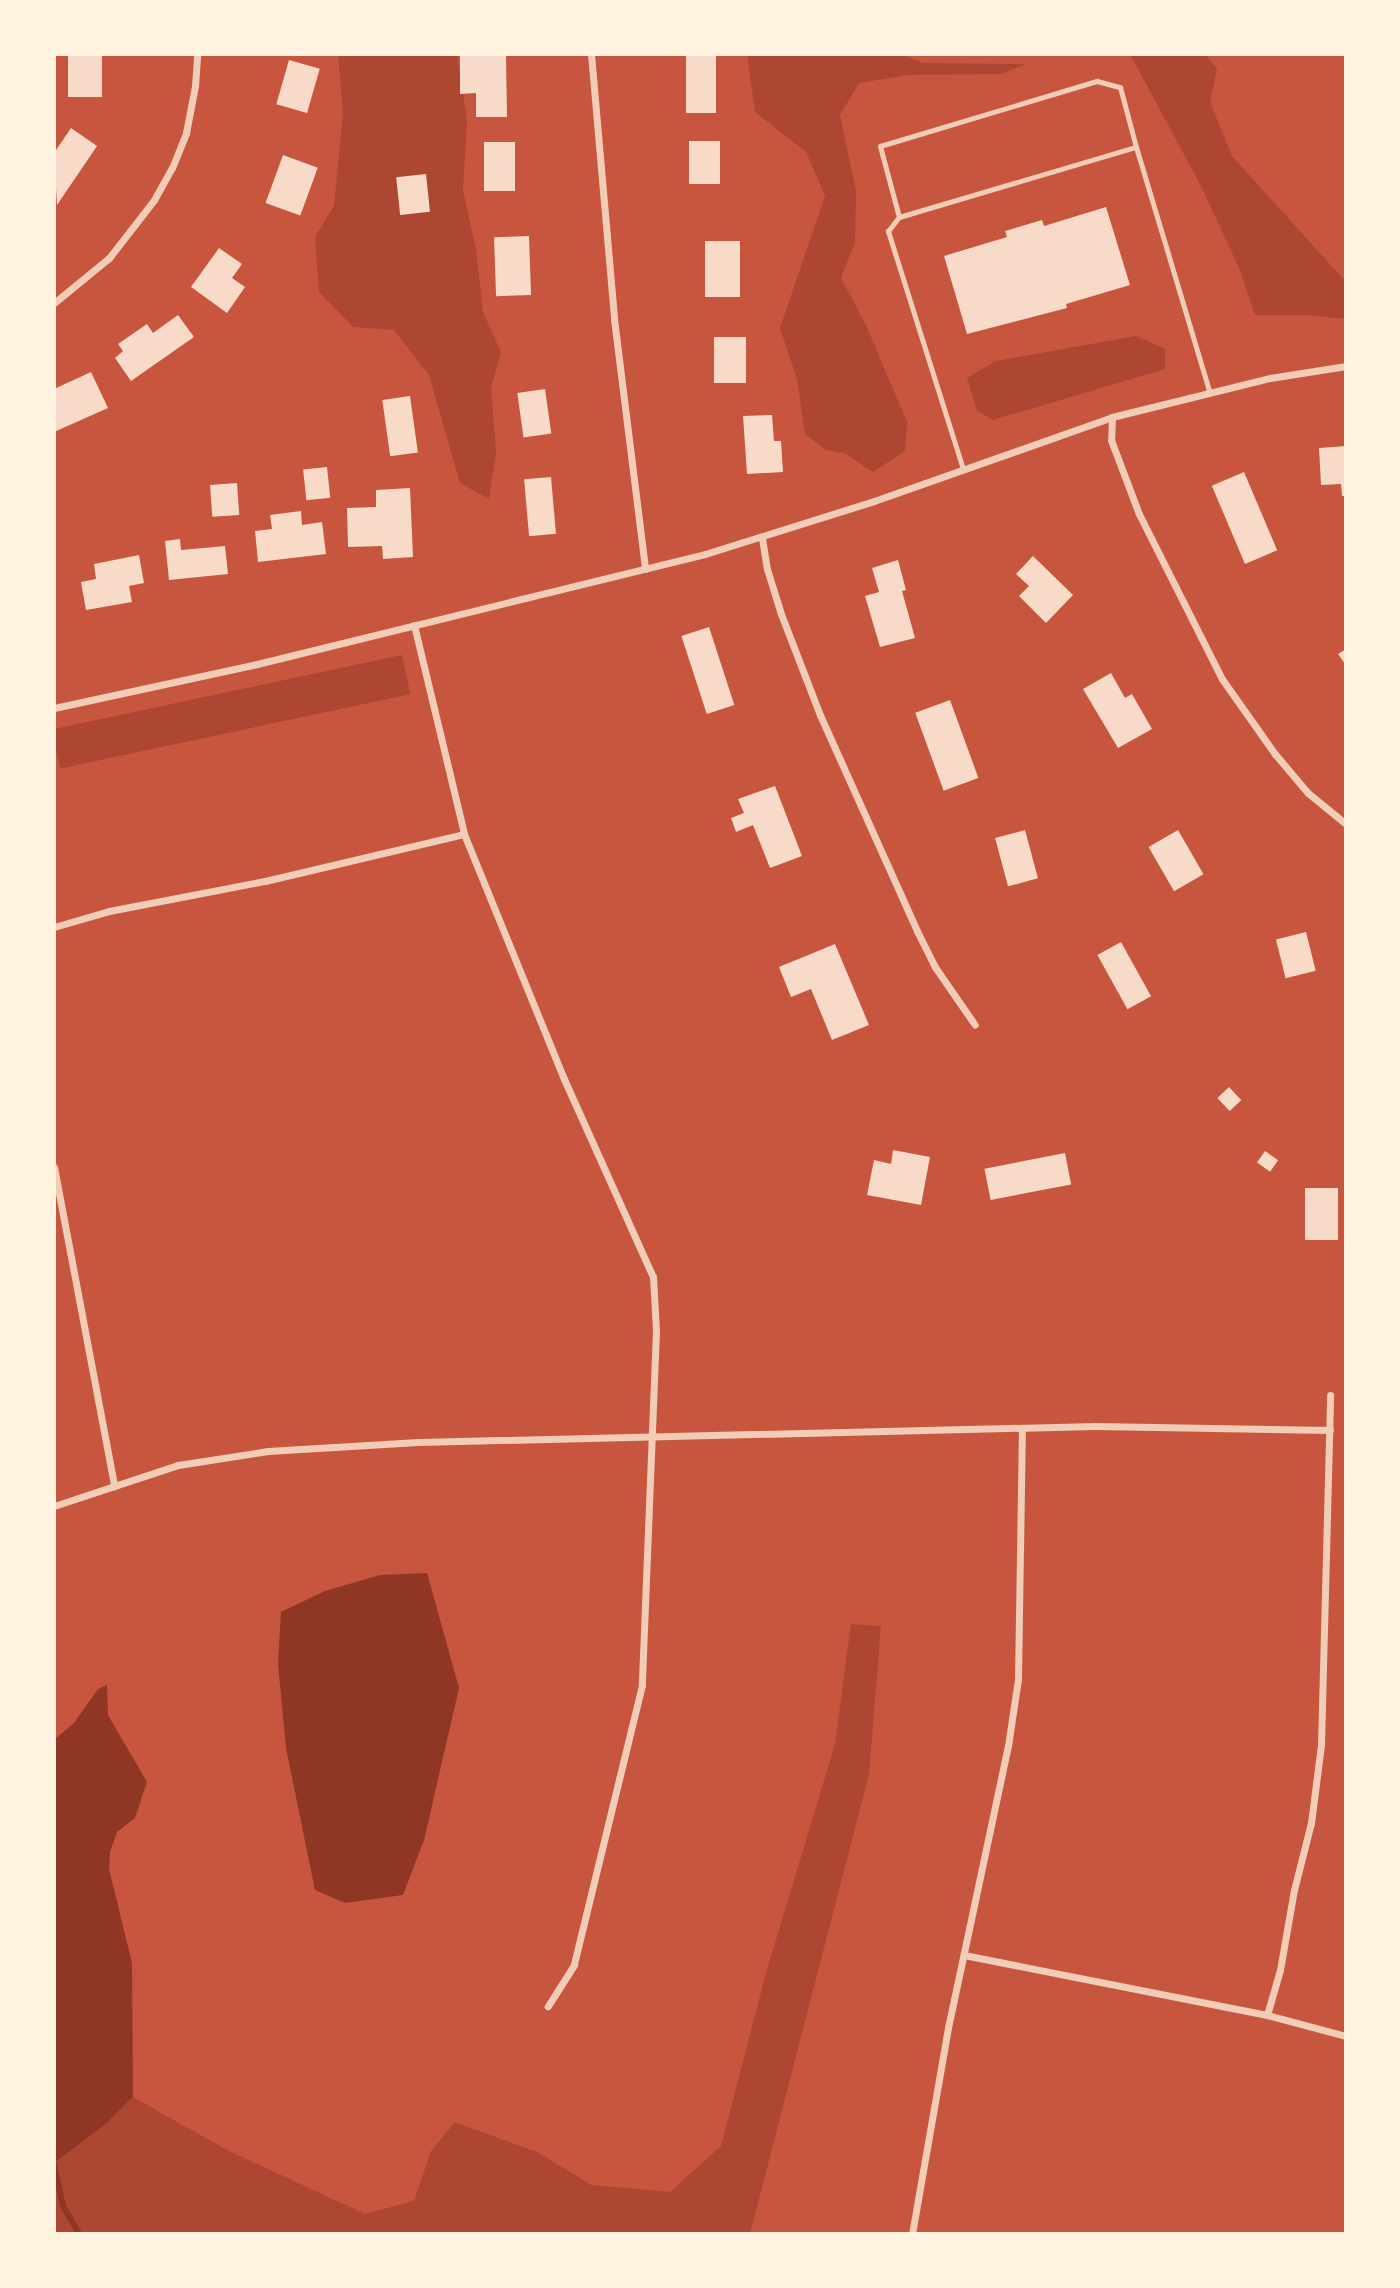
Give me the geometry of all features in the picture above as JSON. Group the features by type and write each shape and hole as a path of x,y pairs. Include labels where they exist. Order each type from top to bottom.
{"street":[{"path":"54,303 109,258 154,200 172,168 186,133 195,86 197,54"},
{"path":"591,54 614,319 645,569"},
{"path":"54,708 645,569 762,538 1112,417 1270,378 1346,366"},
{"path":"1112,417 1111,440 1139,514 1222,679 1275,754 1308,793 1346,824"},
{"path":"762,538 767,569 781,614 820,715 916,931 935,967 975,1025"},
{"path":"414,625 464,834 564,1079 653,1277 656,1331 642,1685 574,1965 548,2006"},
{"path":"54,928 109,911 265,880 464,834"},
{"path":"54,1167 114,1486"},
{"path":"1267,2015 1280,1970 1294,1890 1311,1823 1321,1745 1330,1395"},
{"path":"54,1506 178,1465 268,1451 418,1442 1022,1430 1095,1426 1330,1430"},
{"path":"912,2234 964,1955 1008,1746 1018,1679 1022,1430"},
{"path":"964,1955 1267,2015 1346,2036"}],"lane":[{"path":"899,217 880,146 1097,81 1120,87 1210,393"},
{"path":"963,468 888,231 899,217 1136,146"}],"shaded area":[{"path":"338,54 457,54 467,119 463,190 476,250 483,312 501,352 491,388 496,452 489,499 460,483 429,375 394,330 353,327 319,292 315,237 334,206 343,113"},
{"path":"747,54 900,54 923,63 1025,64 1002,74 908,75 859,83 840,115 856,191 855,242 841,278 866,325 907,422 905,451 873,472 844,453 826,450 805,434 797,379 780,328 825,196 806,152 755,112"},
{"path":"1130,54 1205,54 1217,69 1210,102 1232,156 1346,282 1346,319 1304,315 1255,315 1240,270 1201,186"},
{"path":"1136,336 1165,349 1165,369 993,420 977,411 967,378 996,361"},
{"path":"402,655 410,694 60,769 54,729"},
{"path":"427,1573 459,1688 424,1840 403,1895 345,1903 315,1890 286,1748 278,1664 281,1612 325,1591 380,1575"},
{"path":"851,1624 881,1626 869,1774 750,2234 54,2234 54,2163 107,2123 133,2097 227,2150 365,2214 414,2201 431,2151 455,2122 539,2153 591,2185 670,2192 721,2146 766,1973 835,1744"},
{"path":"107,1685 108,1715 147,1782 135,1818 117,1832 110,1852 109,1869 132,1963 133,2097 107,2123 54,2163 54,1740 74,1723 98,1689"}],"building":[{"path":"68,54 102,54 102,97 68,97"},
{"path":"460,54 506,54 507,117 476,117 476,93 460,94"},
{"path":"686,54 716,54 716,113 686,113"},
{"path":"289,60 320,69 307,113 276,104"},
{"path":"71,128 97,146 57,205 54,153"},
{"path":"689,141 720,141 720,184 689,184"},
{"path":"484,142 515,142 515,191 484,191"},
{"path":"283,155 318,168 300,216 266,203"},
{"path":"426,174 430,212 400,215 396,177"},
{"path":"1106,207 1130,285 1066,304 1067,308 967,334 944,256 1007,237 1005,231 1042,220 1044,226"},
{"path":"529,236 531,295 496,296 494,237"},
{"path":"705,241 740,241 740,297 705,297"},
{"path":"219,248 242,264 232,278 245,287 227,313 191,287"},
{"path":"178,315 194,337 131,381 115,358 123,351 118,344 147,324 153,333"},
{"path":"714,337 746,337 746,383 714,383"},
{"path":"91,372 108,408 54,432 54,389"},
{"path":"545,389 551,434 524,437 517,393"},
{"path":"410,396 418,452 390,456 382,400"},
{"path":"772,415 774,441 781,441 783,472 747,474 743,416"},
{"path":"1346,446 1346,496 1342,496 1341,484 1321,485 1319,448"},
{"path":"327,467 330,498 306,500 303,470"},
{"path":"1244,472 1277,550 1245,564 1212,486"},
{"path":"551,477 556,534 529,536 524,479"},
{"path":"237,483 239,515 212,517 210,485"},
{"path":"410,488 413,557 383,559 382,546 348,547 347,508 376,507 376,490"},
{"path":"301,511 302,525 322,522 326,554 258,562 255,531 272,529 270,515"},
{"path":"180,539 181,550 225,546 228,574 169,580 165,541"},
{"path":"139,555 144,583 129,586 132,602 86,610 81,582 96,579 94,564"},
{"path":"1033,556 1073,595 1046,623 1019,596 1029,586 1016,574"},
{"path":"898,560 906,590 902,591 915,638 880,647 865,596 879,592 872,568"},
{"path":"709,627 734,705 707,714 681,636"},
{"path":"1346,649 1346,665 1338,654"},
{"path":"1111,673 1125,698 1132,694 1152,729 1118,748 1083,689"},
{"path":"950,700 978,778 944,791 915,713"},
{"path":"775,786 802,856 770,868 753,825 736,832 731,818 744,813 738,799"},
{"path":"1025,830 1038,878 1008,886 995,838"},
{"path":"1178,830 1204,874 1174,891 1149,847"},
{"path":"1306,932 1316,971 1286,978 1276,939"},
{"path":"1121,942 1151,996 1127,1009 1097,955"},
{"path":"835,944 869,1025 832,1040 811,989 791,997 779,967"},
{"path":"1229,1087 1241,1100 1230,1111 1217,1098"},
{"path":"893,1150 930,1157 921,1205 867,1195 874,1160 891,1164"},
{"path":"1265,1151 1278,1160 1270,1172 1257,1162"},
{"path":"1065,1153 1071,1184 991,1200 985,1169"},
{"path":"1305,1188 1338,1188 1338,1240 1305,1240"}],"waterway":[{"path":"54,2165 63,2206 79,2234"}]}
